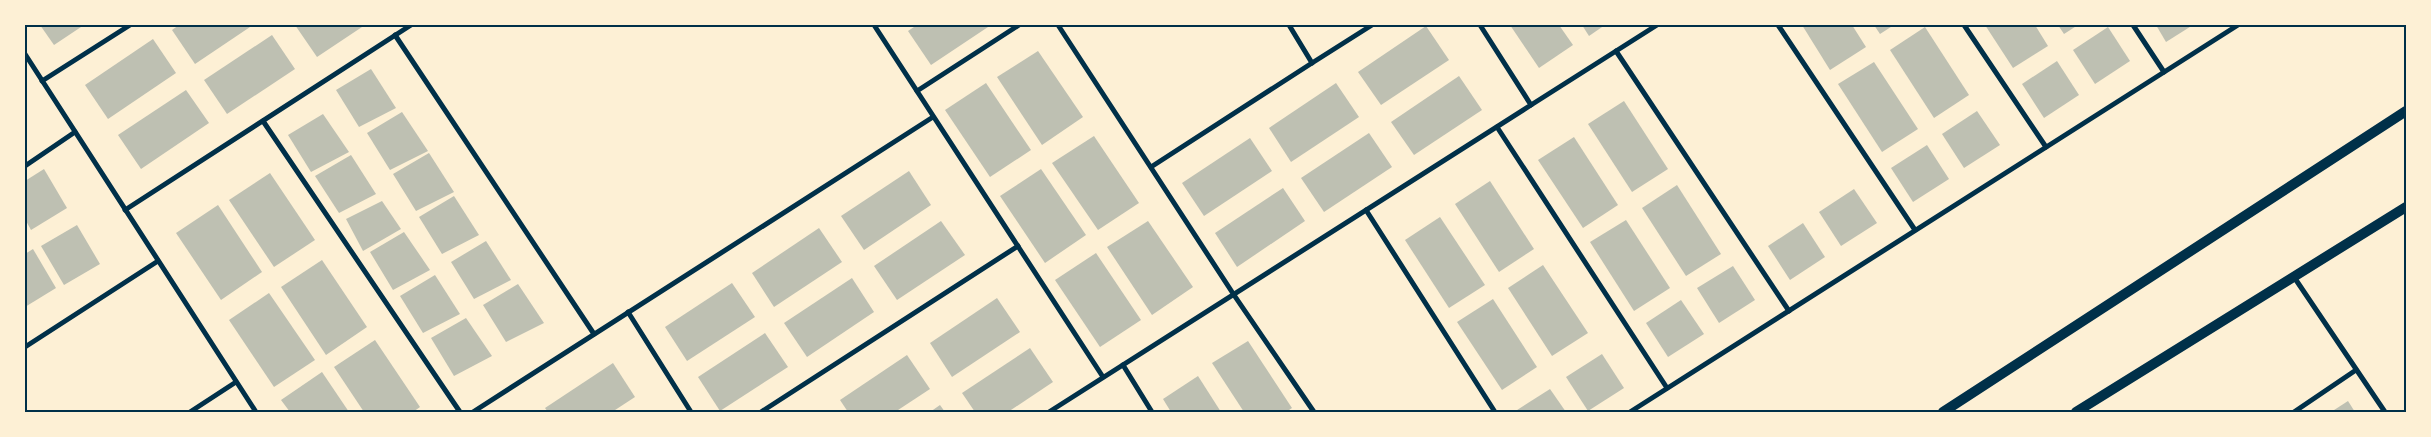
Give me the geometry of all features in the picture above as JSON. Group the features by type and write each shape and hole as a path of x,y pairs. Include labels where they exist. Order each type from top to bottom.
{"main road":[{"path":"1943,412 2406,111"},
{"path":"2076,412 2406,207"}],"street":[{"path":"42,81 130,25"},
{"path":"125,210 412,25"},
{"path":"874,25 1103,377"},
{"path":"917,91 1019,25"},
{"path":"1058,25 1234,295 1314,412"},
{"path":"1289,25 1312,63"},
{"path":"1151,167 1372,25"},
{"path":"1480,25 1531,105"},
{"path":"1049,412 1657,25"},
{"path":"1778,25 1915,230"},
{"path":"1964,25 2046,147"},
{"path":"2133,25 2164,72"},
{"path":"1630,412 2238,25"},
{"path":"395,35 594,334"},
{"path":"1616,51 1789,311"},
{"path":"25,54 256,412"},
{"path":"473,412 933,116"},
{"path":"263,121 460,412"},
{"path":"1497,127 1667,388"},
{"path":"25,166 75,132"},
{"path":"1366,210 1495,412"},
{"path":"761,412 1018,246"},
{"path":"25,347 158,261"},
{"path":"2293,276 2385,412"},
{"path":"628,312 691,412"},
{"path":"1123,365 1152,412"},
{"path":"2294,412 2356,370"},
{"path":"190,412 236,382"}],"building":[{"path":"40,25 84,25 54,45"},
{"path":"179,25 253,25 195,64 172,30"},
{"path":"295,25 365,25 317,57"},
{"path":"917,25 991,25 931,65 908,31"},
{"path":"1510,25 1559,25 1573,45 1539,68"},
{"path":"1582,25 1605,25 1589,36"},
{"path":"1802,25 1852,25 1866,47 1830,70"},
{"path":"1874,25 1894,25 1880,34"},
{"path":"1985,25 2035,25 2048,46 2013,68"},
{"path":"2058,25 2078,25 2064,34"},
{"path":"2156,25 2193,25 2166,42"},
{"path":"1426,26 1449,60 1381,105 1358,72"},
{"path":"1925,27 1969,95 1934,118 1890,50"},
{"path":"2108,27 2130,61 2095,84 2073,50"},
{"path":"272,35 295,69 227,114 204,80"},
{"path":"153,39 176,73 108,119 85,85"},
{"path":"1038,51 1083,117 1042,145 997,77"},
{"path":"2057,61 2079,95 2044,118 2022,84"},
{"path":"1874,62 1918,129 1882,152 1838,84"},
{"path":"371,69 396,108 359,127 336,90"},
{"path":"1459,76 1482,110 1414,155 1391,122"},
{"path":"986,83 1031,150 990,177 945,110"},
{"path":"1336,83 1359,117 1291,162 1269,128"},
{"path":"186,90 209,123 141,169 118,135"},
{"path":"1624,101 1668,169 1632,192 1588,124"},
{"path":"1977,111 2000,145 1964,168 1942,134"},
{"path":"402,112 428,151 390,170 367,133"},
{"path":"323,114 349,152 311,172 288,135"},
{"path":"1369,133 1392,167 1324,212 1301,178"},
{"path":"1094,136 1139,203 1098,230 1052,163"},
{"path":"1574,137 1618,205 1583,228 1538,160"},
{"path":"1250,138 1272,171 1204,216 1182,183"},
{"path":"1927,145 1949,179 1913,202 1891,168"},
{"path":"429,153 454,192 416,211 393,174"},
{"path":"351,155 376,194 339,213 315,176"},
{"path":"44,169 67,208 31,230 25,219 25,181"},
{"path":"1041,169 1086,235 1045,263 1000,196"},
{"path":"909,171 931,205 864,250 841,216"},
{"path":"270,173 315,240 274,267 229,200"},
{"path":"1490,181 1534,249 1499,272 1455,204"},
{"path":"1677,185 1721,254 1686,276 1642,208"},
{"path":"1283,188 1305,221 1237,267 1215,233"},
{"path":"1854,189 1877,223 1841,246 1819,212"},
{"path":"454,196 479,235 442,254 419,217"},
{"path":"382,201 401,229 363,251 346,219"},
{"path":"218,205 262,272 221,300 176,233"},
{"path":"1440,217 1485,285 1449,308 1405,240"},
{"path":"1626,220 1670,288 1634,311 1590,242"},
{"path":"941,221 965,255 897,300 874,266"},
{"path":"1148,221 1193,287 1152,315 1107,247"},
{"path":"1803,223 1825,257 1790,280 1768,246"},
{"path":"77,225 100,264 64,285 41,246"},
{"path":"819,228 842,262 774,307 752,273"},
{"path":"404,232 430,270 393,290 370,252"},
{"path":"486,241 511,280 474,299 451,262"},
{"path":"33,249 56,288 25,307 25,254"},
{"path":"1096,253 1141,320 1100,347 1055,280"},
{"path":"322,260 367,327 326,355 281,287"},
{"path":"1543,265 1588,333 1552,356 1508,288"},
{"path":"1733,266 1755,300 1719,323 1697,288"},
{"path":"435,275 460,314 423,333 400,296"},
{"path":"852,278 874,312 807,357 784,323"},
{"path":"732,283 755,317 687,361 665,327"},
{"path":"518,284 544,323 506,342 483,305"},
{"path":"269,293 315,360 274,387 229,320"},
{"path":"997,298 1020,332 952,377 930,343"},
{"path":"1493,299 1537,367 1502,390 1457,322"},
{"path":"1681,300 1704,334 1668,357 1646,323"},
{"path":"466,318 492,356 454,376 431,338"},
{"path":"765,333 788,367 720,411 698,377"},
{"path":"375,340 420,407 413,412 364,412 334,367"},
{"path":"1248,341 1292,408 1286,412 1244,412 1212,363"},
{"path":"1030,348 1053,382 1008,412 975,412 962,393"},
{"path":"1602,354 1624,388 1588,411 1566,377"},
{"path":"907,355 930,389 895,412 848,412 840,400"},
{"path":"613,363 635,397 612,412 548,412 545,408"},
{"path":"322,372 349,412 290,412 281,400"},
{"path":"1198,376 1221,412 1171,412 1163,399"},
{"path":"1550,389 1566,412 1514,412"},
{"path":"2348,401 2355,412 2331,412"},
{"path":"940,405 945,412 930,412"}]}
